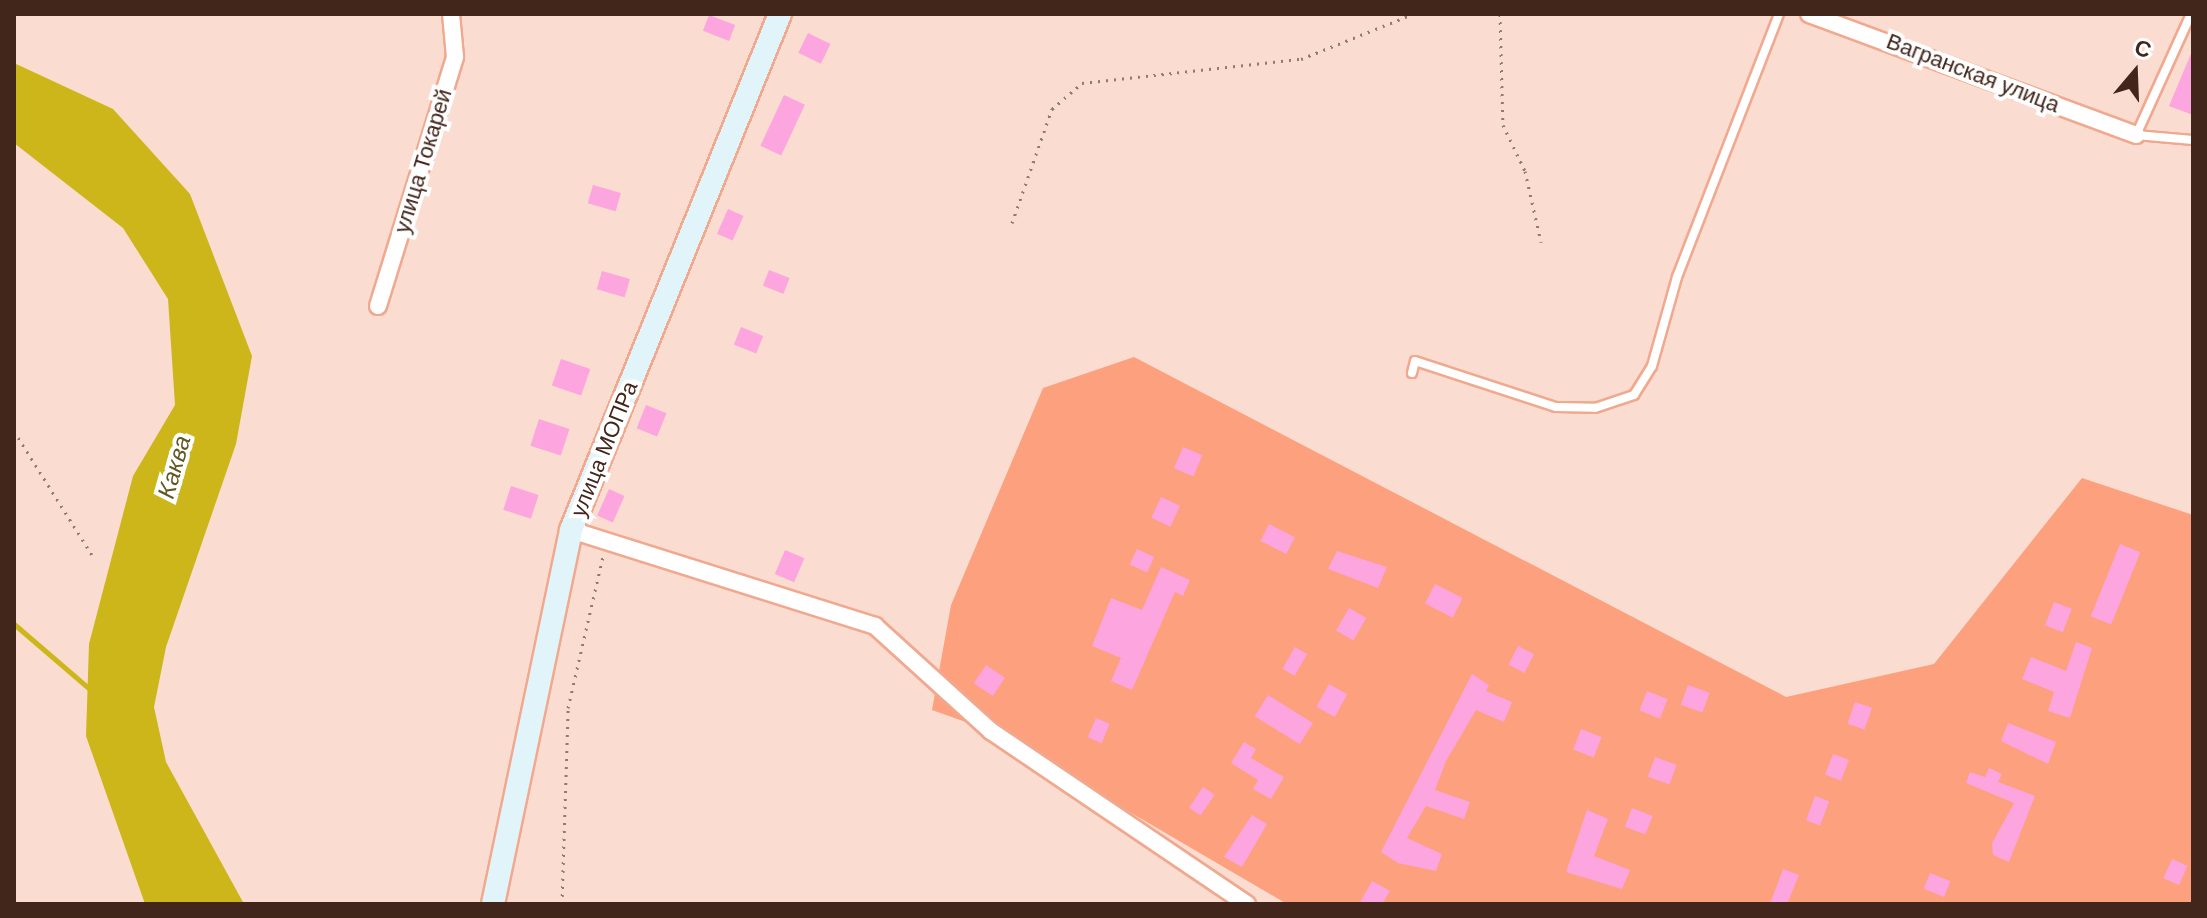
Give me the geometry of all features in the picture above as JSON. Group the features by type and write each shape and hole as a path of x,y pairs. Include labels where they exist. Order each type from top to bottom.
{"main road":[{"name":"улица МОПРа","path":"493,904 571,530 780,14"}],"street":[{"name":"улица Токарей","path":"378,306 455,57 451,14"},
{"name":"Вагранская улица","path":"1809,14 2136,135"},
{"path":"571,530 875,626 991,731 1247,904"}],"lane":[{"path":"1412,373 1415,361 1556,407 1595,408 1634,395 1652,366 1677,277 1779,14"},
{"path":"2191,14 2136,135 2193,140"}],"path":[{"path":"1012,223 1052,109 1082,83 1301,59 1413,14"},
{"path":"1500,14 1503,125 1525,171 1541,242"},
{"path":"14,431 92,555"},
{"path":"562,904 568,708 604,570 602,540"}],"shaded area":[{"path":"1134,357 1786,697 1934,664 2082,478 2193,515 2193,904 1287,904 991,731 932,710 951,605 1043,388"}],"water":[{"name":"Каква","path":"14,63 113,109 190,194 252,356 236,444 166,647 154,707 166,762 244,904 145,904 86,736 89,644 133,476 175,405 168,299 123,228 14,143"}],"building":[{"path":"709,15 735,25 729,41 703,31"},
{"path":"808,33 830,44 821,64 798,53"},
{"path":"2193,49 2193,115 2169,106"},
{"path":"784,95 805,105 781,155 760,146"},
{"path":"593,185 621,193 616,211 588,203"},
{"path":"728,209 744,216 733,241 717,234"},
{"path":"769,270 790,278 783,294 763,286"},
{"path":"602,271 630,279 625,297 597,289"},
{"path":"741,327 763,336 756,354 734,345"},
{"path":"561,359 590,369 581,396 552,385"},
{"path":"646,405 666,413 657,436 637,428"},
{"path":"539,419 569,429 561,456 530,446"},
{"path":"1183,447 1202,455 1193,476 1174,468"},
{"path":"511,486 539,495 531,519 503,510"},
{"path":"609,489 625,496 613,522 597,515"},
{"path":"1161,497 1180,506 1170,527 1151,518"},
{"path":"1269,524 1295,537 1286,554 1260,541"},
{"path":"2120,544 2140,552 2111,625 2091,616"},
{"path":"1137,549 1154,557 1147,572 1130,564"},
{"path":"785,550 804,558 794,582 775,574"},
{"path":"1337,551 1387,567 1378,588 1328,569"},
{"path":"1161,567 1190,580 1183,596 1175,592 1132,690 1111,681 1121,658 1092,646 1111,598 1142,610"},
{"path":"1435,584 1463,598 1453,618 1425,604"},
{"path":"2054,602 2072,609 2063,632 2045,625"},
{"path":"1349,608 1366,618 1353,641 1336,631"},
{"path":"2076,642 2092,648 2070,718 2048,711 2054,692 2022,679 2031,657 2066,671"},
{"path":"1518,646 1534,654 1525,673 1508,665"},
{"path":"1295,647 1307,654 1295,676 1282,669"},
{"path":"986,665 1005,678 993,696 974,683"},
{"path":"1472,674 1489,685 1486,691 1512,702 1504,722 1476,710 1446,761 1435,790 1470,802 1464,819 1426,806 1407,838 1442,854 1436,871 1398,863 1381,852"},
{"path":"1329,684 1347,694 1335,717 1316,707"},
{"path":"1688,685 1710,693 1702,713 1681,705"},
{"path":"1647,691 1668,699 1660,718 1639,711"},
{"path":"1268,695 1313,723 1300,744 1255,716"},
{"path":"1855,702 1872,708 1865,730 1848,724"},
{"path":"1096,718 1110,724 1102,743 1088,737"},
{"path":"2008,723 2056,742 2048,764 2001,741"},
{"path":"1581,729 1602,737 1594,757 1573,750"},
{"path":"1244,742 1256,749 1251,758 1284,777 1271,799 1253,789 1258,780 1231,763"},
{"path":"1833,754 1849,760 1841,781 1825,775"},
{"path":"1655,757 1677,765 1669,785 1648,777"},
{"path":"1989,768 2002,774 1998,782 2035,796 2009,862 1993,855 1992,843 2014,803 1966,783 1970,772 1985,777"},
{"path":"1203,787 1215,795 1201,816 1189,808"},
{"path":"1815,796 1829,801 1820,826 1806,820"},
{"path":"1632,808 1653,816 1645,835 1625,827"},
{"path":"1587,810 1608,819 1594,856 1630,870 1622,889 1566,872"},
{"path":"1252,815 1267,824 1242,867 1224,857"},
{"path":"2172,859 2188,866 2179,885 2163,878"},
{"path":"1783,869 1799,875 1787,904 1770,904"},
{"path":"1930,873 1950,881 1944,897 1924,889"},
{"path":"1372,881 1390,891 1382,904 1359,904"}],"waterway":[{"path":"14,624 92,691"}]}
